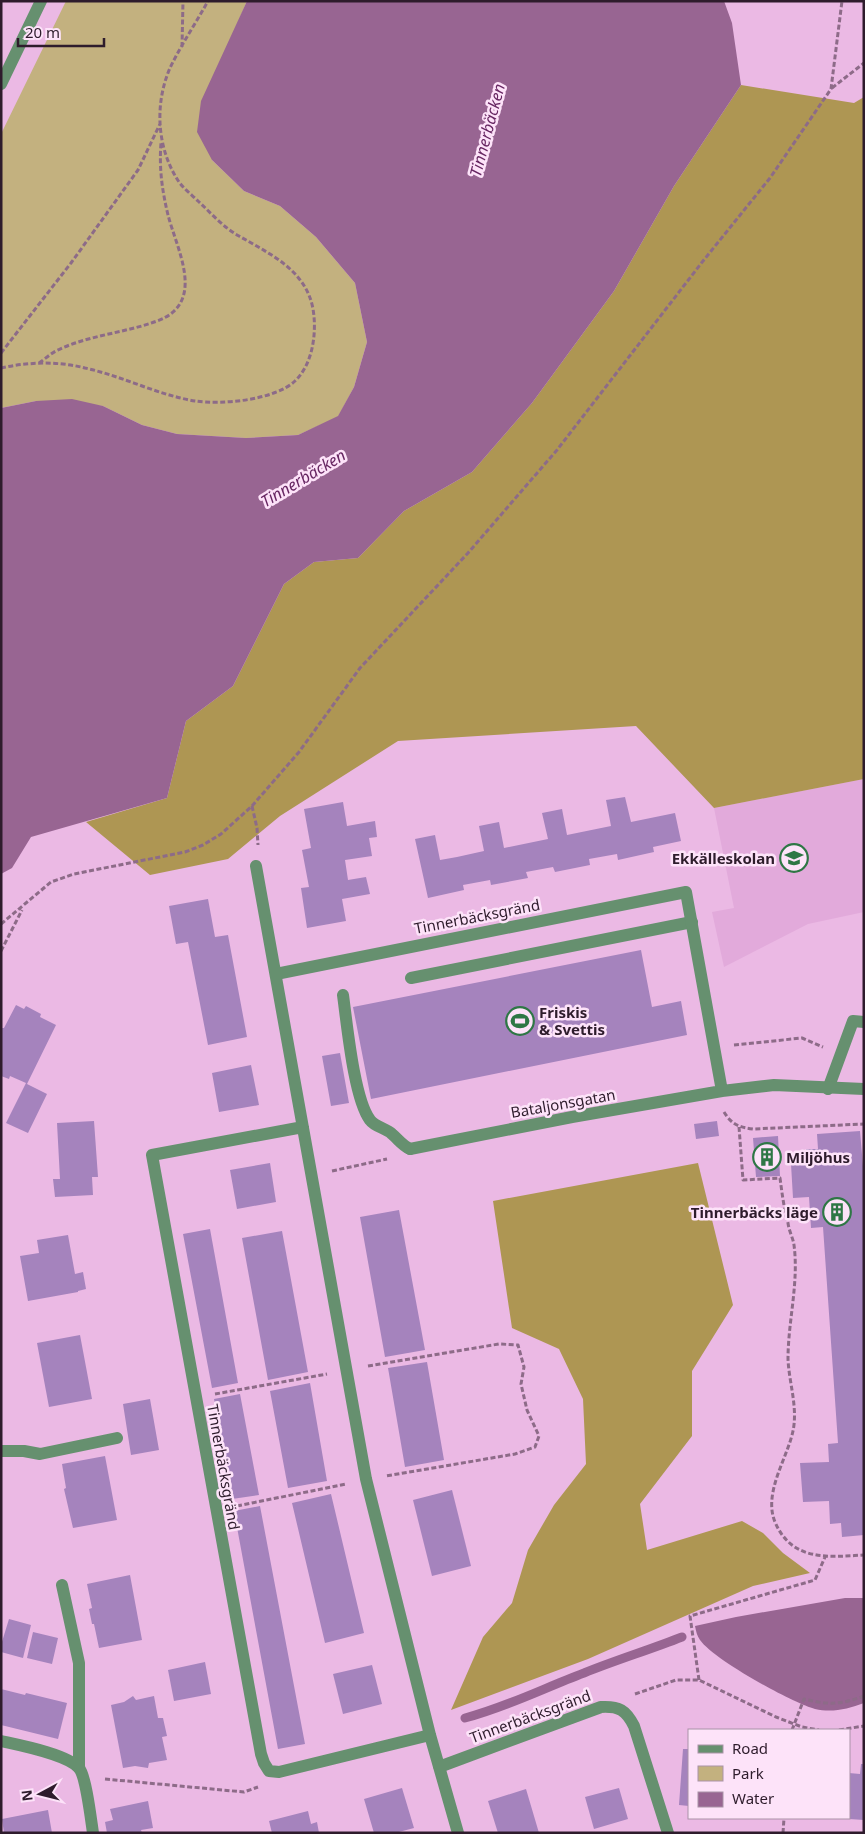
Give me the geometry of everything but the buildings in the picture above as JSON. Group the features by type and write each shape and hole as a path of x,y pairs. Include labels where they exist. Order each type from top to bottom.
{"street":[{"path":"1,84 41,1"},
{"path":"256,866 366,1479 430,1735 458,1833"},
{"name":"Tinnerbäcksgränd","path":"276,974 686,892 692,922"},
{"path":"411,978 692,922 722,1091"},
{"path":"343,996 358,1088 364,1108 370,1120 392,1133 398,1142 410,1148"},
{"path":"828,1088 853,1022 864,1022"},
{"name":"Bataljonsgatan","path":"410,1148 572,1117 774,1084 864,1089"},
{"name":"Tinnerbäcksgränd","path":"269,1771 264,1763 259,1744 152,1154 303,1127"},
{"path":"1,1451 24,1451 40,1454 117,1438"},
{"path":"62,1585 79,1663 81,1773 93,1833"},
{"name":"Tinnerbäcksgränd","path":"439,1767 601,1707 613,1706 620,1708 630,1718 668,1833"},
{"path":"269,1771 279,1772 288,1770 430,1735"},
{"path":"1,1741 69,1760 81,1773"}],"path":[{"path":"182,48 183,1"},
{"path":"38,363 56,351 76,343 160,320 178,308 184,294 185,281 183,261 169,216 161,179 159,162 161,139 160,115 170,69 208,1"},
{"path":"831,89 842,1"},
{"path":"1,924 24,907 51,882 74,874 164,857 203,845 221,834 252,806 299,752 360,668 468,553 557,450 703,261 770,178 831,89 864,63"},
{"path":"1,352 71,264 138,170 160,124"},
{"path":"1,368 38,363 84,367 166,394 196,401 224,402 254,399 276,391 294,381 305,366 314,332 312,308 306,286 291,269 264,250 236,235 180,184 168,162 161,139"},
{"path":"252,806 258,836 256,866"},
{"path":"1,951 24,907"},
{"path":"715,1047 802,1038 840,1054"},
{"path":"864,1124 768,1129 739,1127 743,1180 780,1178 788,1223 794,1244 794,1271 788,1344 794,1428 773,1491 772,1509 775,1522 782,1536 792,1546 809,1553 825,1557 864,1554"},
{"path":"311,1175 394,1158 410,1148"},
{"path":"221,1393 499,1344 518,1346 524,1367 521,1384 527,1410 539,1436 535,1447 515,1454 366,1479 246,1505"},
{"path":"699,1680 690,1616 815,1580 825,1557"},
{"path":"601,1707 676,1680 699,1680 794,1724 815,1729"},
{"path":"792,1729 804,1699 825,1704 842,1703 864,1696"},
{"path":"845,1729 864,1726"},
{"path":"81,1773 244,1792 259,1787 269,1771"},
{"path":"783,1833 784,1819"}],"shaded area":[{"path":"741,85 854,103 864,97 864,779 714,808 636,726 398,741 280,816 228,859 150,875 86,822 167,798 186,721 233,686 284,584 314,562 358,558 404,511 472,472 532,403 614,291 674,186"},
{"name":"Ekkälleskolan","path":"864,779 864,912 808,924 724,967 712,912 734,908 714,808"},
{"path":"698,1163 733,1305 692,1371 692,1436 640,1504 647,1550 742,1521 763,1533 783,1553 810,1573 753,1586 588,1659 451,1710 483,1637 512,1603 528,1550 554,1505 586,1464 583,1399 559,1349 512,1328 493,1201"}],"green space":[{"path":"66,1 247,1 226,50 212,160 244,191 280,206 316,237 355,283 367,342 354,387 338,417 298,435 246,438 177,434 142,425 103,406 36,401 1,408 1,134"}],"water":[{"name":"Tinnerbäcken","path":"247,1 724,1 732,23 741,85 674,186 614,291 532,403 472,472 404,511 358,558 314,562 284,584 233,686 186,721 167,798 31,837 12,868 1,874 1,408 36,401 72,399 103,406 142,425 177,434 246,438 298,435 338,416 354,387 367,342 355,283 316,237 280,206 244,191 212,160 197,132 201,101"},
{"path":"845,1598 864,1598 864,1703 840,1710 828,1711 804,1705 736,1669 708,1648 699,1638 695,1626 736,1617"}],"waterway":[{"path":"465,1718 682,1637"}],"place":[{"name":"Ekkälleskolan","path":"794,858"},
{"name":"Friskis & Svettis","path":"520,1021"},
{"name":"Miljöhus","path":"767,1157"},
{"name":"Tinnerbäcks läge","path":"837,1212"}]}
